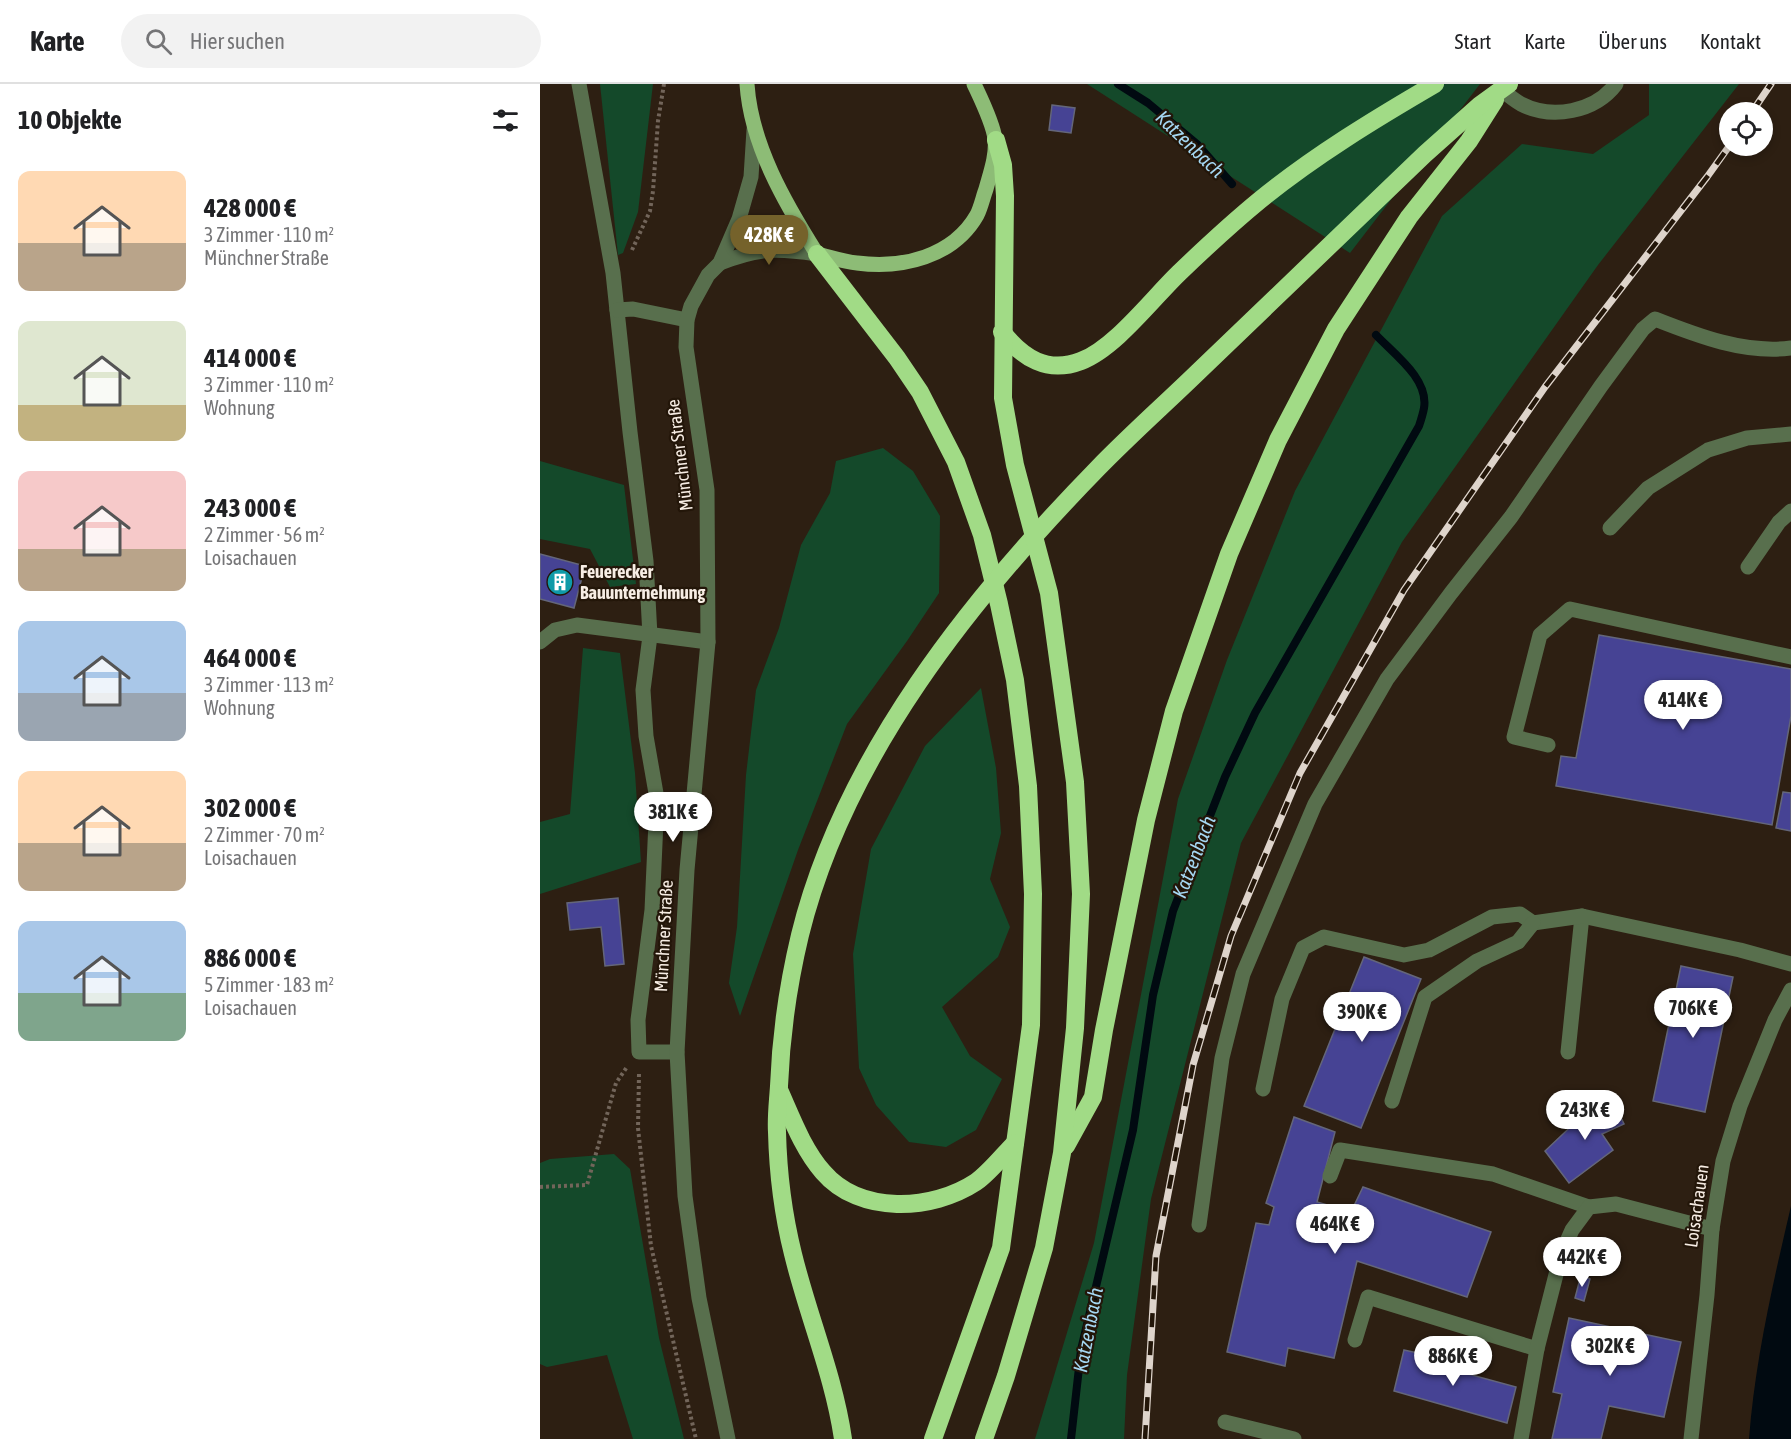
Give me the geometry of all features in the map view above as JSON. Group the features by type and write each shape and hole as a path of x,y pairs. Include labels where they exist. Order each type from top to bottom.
{"highway":[{"path":"1002,333 1016,349 1032,360 1053,365 1066,365 1095,354 1111,342 1179,272 1261,199 1345,140 1435,84"},
{"path":"1062,1153 1093,1097 1124,924 1149,809 1174,711 1229,554 1278,440 1336,329 1408,217 1469,141 1505,87"},
{"path":"843,1439 839,1411 792,1254 781,1192 777,1130 781,1042 789,986 801,932 821,868 848,804 876,749 910,693 974,608 1031,539 1099,466 1425,154 1480,105 1505,87"},
{"path":"984,1439 1006,1376 1044,1248 1062,1153 1075,1028 1081,894 1075,782 1049,593 1015,465 1003,398 1005,196 1003,165 996,140"},
{"path":"817,254 920,392 956,462 982,535 999,604 1015,680 1028,786 1034,894 1031,1025 1001,1248 933,1439"},
{"path":"779,1090 810,1156 825,1175 866,1200 891,1205 918,1204 946,1197 976,1181 1015,1143"}],"main road":[{"path":"747,84 754,124 782,194 817,254 855,263 895,264 917,260 951,244 968,228 977,213 991,170 996,140 974,84"}],"street":[{"path":"579,84 613,273 646,561 650,636 643,690 646,736 657,799 652,910 638,1020 639,1052 677,1052"},
{"path":"1505,87 1522,104 1535,109 1564,112 1581,108 1602,98 1616,84"},
{"name":"Münchner Straße","path":"728,1439 699,1298 686,1207 677,1052 687,870 708,642 706,490 686,347 687,320 697,294 708,276 720,263 746,198 751,177 754,124"},
{"path":"720,263 747,252 770,249 817,254"},
{"path":"617,310 633,309 687,320"},
{"path":"1199,1225 1222,1058 1243,974 1315,804 1387,680 1451,592 1511,517 1642,329 1655,319 1731,345 1773,351 1791,348"},
{"path":"1610,528 1648,488 1708,450 1747,438 1791,434"},
{"path":"1748,567 1779,522 1791,511"},
{"path":"1548,745 1514,737 1540,634 1570,609 1791,657"},
{"path":"540,642 555,630 577,625 708,642"},
{"path":"1263,1089 1282,999 1303,948 1324,937 1404,955 1429,950 1492,917 1520,914 1533,923 1582,916 1740,950 1791,964"},
{"path":"1568,1052 1582,916"},
{"path":"1392,1101 1425,997 1477,961 1518,942 1533,923"},
{"name":"Loisachauen","path":"1691,1439 1712,1229 1723,1161 1740,1106 1775,1020 1791,990"},
{"path":"1330,1176 1340,1150 1493,1174 1589,1206 1616,1204 1712,1229"},
{"path":"1521,1439 1537,1349 1562,1255 1572,1230 1589,1206"},
{"path":"1355,1340 1368,1297 1537,1349"},
{"path":"1225,1422 1294,1439"}],"path":[{"path":"613,273 620,271 627,260 650,211 658,121 664,84"},
{"path":"540,1187 587,1185 616,1083 639,1052"},
{"path":"639,1052 638,1128 651,1246 696,1439"}],"green space":[{"path":"600,84 653,84 638,212 623,253 618,255"},
{"path":"1087,84 1480,84 1350,253"},
{"path":"1649,84 1739,84 1725,102 1719,102 1719,110 1598,265 1402,542 1241,843 1151,1199 1127,1375 1124,1439 1035,1439 1094,1243 1178,799 1227,660 1295,491 1442,216 1522,144 1593,154 1649,115"},
{"path":"883,448 913,471 940,516 939,593 847,724 798,850 740,1016 729,983 737,927 746,775 756,690 779,628 801,545 830,493 836,461"},
{"path":"540,461 624,485 636,584 610,587 590,549 540,539"},
{"path":"583,648 620,653 635,773 641,862 540,894 540,822 570,814"},
{"path":"981,688 996,768 1001,833 990,879 1010,927 998,957 942,1007 970,1056 1002,1079 976,1130 946,1147 909,1142 876,1105 859,1068 853,954 871,849 925,746"},
{"path":"614,1154 630,1169 659,1338 684,1439 633,1439 607,1355 547,1367 540,1364 540,1163 550,1159"}],"shaded area":[{"path":"1791,1206 1791,1439 1749,1439 1760,1351"}],"building":[{"path":"1052,105 1075,108 1071,133 1049,130"},
{"name":"Feuerecker Bauunternehmung","path":"540,554 585,566 574,608 540,599"},
{"path":"1599,635 1791,669 1791,716 1772,825 1556,786 1561,756 1576,758"},
{"path":"1783,792 1791,793 1791,831 1776,828"},
{"path":"618,898 624,964 605,966 601,927 570,930 567,903"},
{"path":"1364,957 1421,979 1361,1128 1304,1106"},
{"path":"1681,966 1733,977 1705,1112 1653,1101"},
{"path":"1612,1099 1624,1124 1602,1134 1613,1150 1569,1183 1545,1151 1582,1116"},
{"path":"1294,1117 1335,1132 1317,1202 1351,1212 1363,1187 1491,1232 1467,1297 1357,1261 1334,1358 1288,1348 1285,1366 1227,1352 1256,1223 1269,1225 1274,1207 1266,1203"},
{"path":"1581,1275 1590,1279 1584,1301 1575,1298"},
{"path":"1569,1318 1681,1342 1664,1417 1609,1406 1601,1439 1552,1439 1562,1394 1553,1392"},
{"path":"1404,1350 1459,1362 1457,1371 1516,1387 1507,1423 1394,1391"}],"waterway":[{"name":"Katzenbach","path":"1118,84 1148,103 1197,144 1232,184"},
{"name":"Katzenbach","path":"1071,1439 1081,1350 1133,1130 1153,995 1173,911 1225,777 1255,713 1419,426 1423,415 1424,397 1416,377 1376,335"}],"railway":[{"path":"1759,102 1771,84"},
{"path":"1145,1439 1156,1256 1193,1065 1231,936 1300,773 1404,590 1545,387 1722,156"}],"place":[{"name":"Feuerecker Bauunternehmung","path":"560,582"}]}
